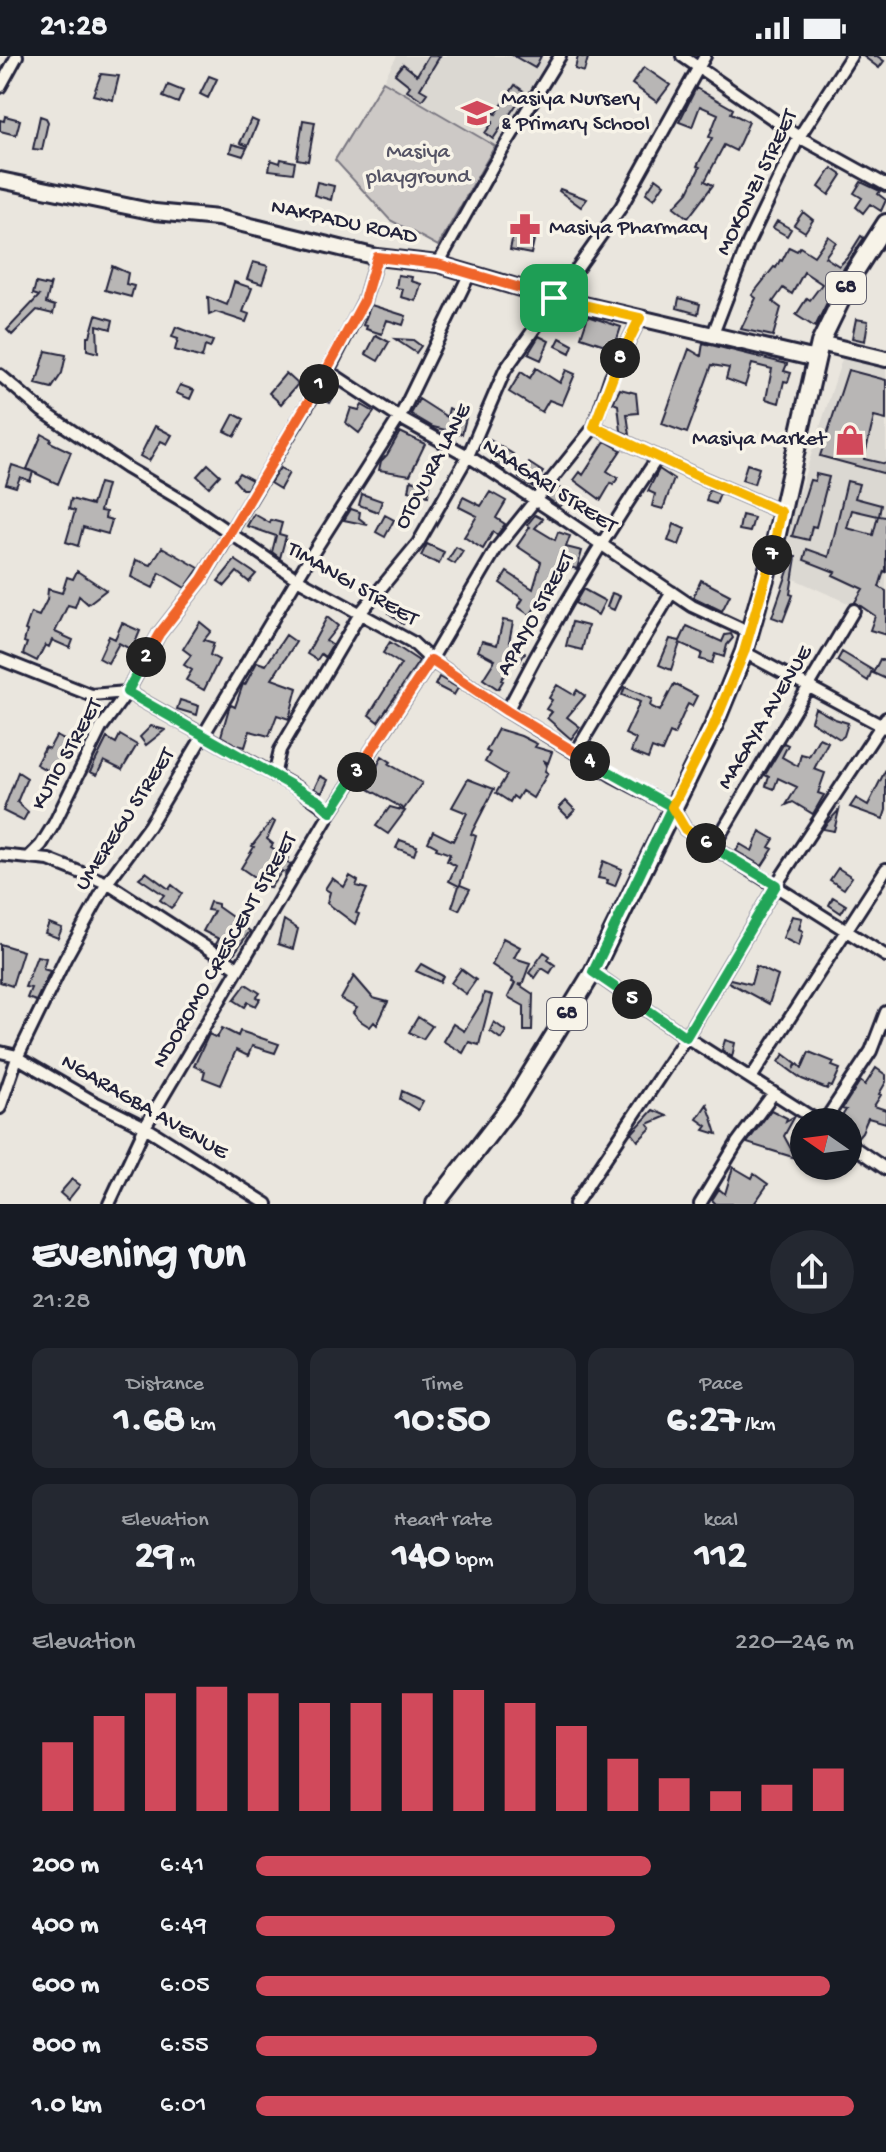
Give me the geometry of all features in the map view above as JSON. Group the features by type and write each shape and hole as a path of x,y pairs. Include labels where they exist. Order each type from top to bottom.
{"main road":[{"name":"68","path":"435,1204 512,1104 593,972 714,725 744,652 773,551 818,351 854,273 886,223"}],"street":[{"path":"0,87 17,56"},
{"path":"438,264 552,62 560,56"},
{"path":"682,56 799,137 886,185"},
{"name":"OTOVURA LANE","path":"274,775 280,750 361,612 418,543 468,456 505,370 621,207 705,56"},
{"name":"MOKONZI STREET","path":"713,334 748,243 799,137 851,56"},
{"name":"NAKPADU ROAD","path":"0,180 155,212 218,218 377,257 438,264 554,298 713,334 886,359"},
{"name":"KUTIO STREET","path":"30,856 54,824 101,728 127,692 159,634 202,579 328,371 364,301 377,257"},
{"name":"UMEREGU STREET","path":"0,1108 17,1058 107,883 149,826 297,579 402,413 470,273"},
{"name":"NDOROMO CRESCENT STREET","path":"109,1204 145,1127 331,812 431,660 496,549 594,427 611,376 640,318"},
{"name":"NAAGARI STREET","path":"328,371 398,417 468,456 692,606 750,633"},
{"name":"TIMANGI STREET","path":"0,375 41,410 297,579 412,642 431,660 507,711 613,776 672,807 685,829 886,956"},
{"path":"594,427 781,512"},
{"name":"APAIYO STREET","path":"507,711 548,631 599,544 658,457"},
{"path":"576,752 672,592"},
{"name":"MAGAYA AVENUE","path":"713,847 854,610"},
{"path":"575,1204 686,1037 776,885 884,724 744,652"},
{"path":"0,659 91,695 127,692 319,801 331,812"},
{"path":"0,855 49,860 107,883 238,968"},
{"path":"751,1078 886,869"},
{"path":"593,972 686,1037 797,1108"},
{"path":"831,1108 871,1051 886,1012"},
{"name":"NGARAGBA AVENUE","path":"0,1052 17,1058 145,1127 267,1204"},
{"path":"700,1204 737,1143 773,1094"},
{"path":"862,1153 886,1169"}],"shaded area":[{"name":"Masiya Nursery & Primary School","path":"397,56 537,56 547,61 495,146 383,81"},
{"name":"Masiya Market","path":"844,353 886,363 886,620 774,570"}],"green space":[{"name":"Masiya playground","path":"383,81 495,146 438,246 390,220 335,160"}],"building":[{"path":"428,56 440,56 420,89 427,93 422,100 407,90 410,86 395,74 403,64 417,75"},
{"path":"514,56 541,56 535,68"},
{"path":"578,56 588,58 584,72 575,69"},
{"path":"863,56 877,56 884,61 879,68"},
{"path":"644,67 670,85 657,102 632,84"},
{"path":"101,74 119,76 113,100 93,95"},
{"path":"209,76 217,79 208,98 200,94"},
{"path":"168,85 183,91 178,103 163,97"},
{"path":"515,85 525,92 493,139 485,133 493,122 484,116 489,108 496,114"},
{"path":"696,88 749,122 736,151 724,145 705,181 713,185 688,218 674,207 688,192 700,167 697,166 712,138 709,137 718,114 700,106 692,127 679,122"},
{"path":"5,116 20,120 16,135 0,131 0,120 4,121"},
{"path":"40,116 48,122 42,150 33,149"},
{"path":"251,119 258,122 248,146 240,143"},
{"path":"303,120 315,122 308,161 297,159"},
{"path":"778,134 786,138 776,160 768,156"},
{"path":"232,144 247,148 243,156 230,152"},
{"path":"281,159 295,162 293,173 269,170 271,160 280,163"},
{"path":"832,168 842,175 829,195 819,187"},
{"path":"656,178 664,184 654,199 646,193"},
{"path":"317,182 334,186 331,200 314,195"},
{"path":"861,182 880,191 878,194 886,200 881,211 870,204 863,213 856,207 862,198 854,193"},
{"path":"560,189 587,199 581,207"},
{"path":"803,212 813,220 805,232 794,225"},
{"path":"777,221 791,229 787,236 773,228"},
{"path":"513,235 534,240 531,254 510,250"},
{"path":"828,236 836,242 825,257 839,266 861,236 864,238 844,268 815,327 796,315 807,298 810,300 822,284 804,272 792,294 783,288 773,302 781,308 773,336 741,329 756,298 752,295 782,261 789,247 797,251 800,247 814,256"},
{"path":"253,262 268,266 262,284 247,279"},
{"path":"112,266 128,273 126,284 134,286 131,297 105,290"},
{"path":"398,275 412,277 411,281 421,284 416,301 401,297 403,289 396,288"},
{"path":"234,282 252,288 243,312 249,314 246,322 216,312 209,315 208,297 227,305"},
{"path":"36,283 49,286 51,283 46,303 55,306 53,314 37,310 12,335 7,330 39,296 33,294"},
{"path":"679,298 700,304 698,314 677,308"},
{"path":"371,305 406,316 403,325 387,320 382,334 366,329 367,326 363,325"},
{"path":"96,315 113,320 111,329 97,325 98,353 87,350 87,336 90,336"},
{"path":"588,316 621,327 614,348 581,337"},
{"path":"856,319 868,321 865,341 852,338"},
{"path":"176,327 213,341 210,348 205,346 202,358 175,350 178,339 172,337"},
{"path":"376,335 389,342 378,361 366,354"},
{"path":"539,336 549,341 541,360 528,354"},
{"path":"560,338 573,345 570,353 556,346"},
{"path":"395,339 413,340 421,346 416,353"},
{"path":"703,343 787,364 784,371 791,373 788,382 784,381 779,403 766,399 772,369 752,364 745,386 726,379 729,368 712,365 687,433 662,424 689,349 701,356"},
{"path":"46,351 66,355 62,373 52,388 36,384"},
{"path":"536,368 560,383 566,370 575,374 562,405 549,400 542,412 509,392 521,372 530,378"},
{"path":"848,370 886,380 886,420 874,417 864,459 886,464 886,474 820,456"},
{"path":"286,373 298,384 281,404 269,393"},
{"path":"180,385 194,390 190,399 176,393"},
{"path":"329,387 337,391 330,403 322,399"},
{"path":"620,389 636,393 638,413 627,414 630,435 621,431 618,405 613,403"},
{"path":"419,399 447,417 449,408 466,418 462,434 433,427 411,414"},
{"path":"362,405 374,412 359,433 346,423 351,408 359,410"},
{"path":"234,414 244,419 235,436 225,431"},
{"path":"155,426 172,435 167,444 161,441 149,461 140,456"},
{"path":"400,432 425,444 410,475 379,470 381,461"},
{"path":"42,434 51,439 50,442 71,452 58,484 27,469"},
{"path":"485,437 513,454 504,470 491,462 496,454 481,445"},
{"path":"605,441 621,450 607,471 618,478 613,485 611,483 601,500 574,480 580,472 583,475"},
{"path":"529,463 543,472 533,487 519,478"},
{"path":"208,464 220,475 209,487 197,476"},
{"path":"747,464 759,468 754,484 742,480"},
{"path":"12,465 33,472 30,481 20,477 16,487 6,484"},
{"path":"280,468 289,473 280,489 270,483"},
{"path":"659,469 674,479 663,509 652,506 655,494 648,491"},
{"path":"239,473 252,480 247,489 242,489 234,480"},
{"path":"816,474 829,477 816,527 812,526 809,540 792,536 810,480 815,481"},
{"path":"411,480 430,485 428,496 409,491"},
{"path":"847,481 859,484 855,498 881,505 879,516 886,517 886,572 879,587 886,591 886,635 870,630 875,616 855,602 863,589 833,575 835,572 804,560 807,549 829,557","holes":["852,510 878,516 873,535 847,528"]},
{"path":"99,483 107,485 100,511 106,512 105,518 112,520 108,534 83,527 78,546 66,542 75,511 69,509 71,499 92,505"},
{"path":"556,486 569,494 560,507 547,498"},
{"path":"709,490 720,494 716,504 706,501"},
{"path":"490,492 506,501 496,518 505,524 497,535 493,532 483,549 464,537 477,516 459,507 463,497 481,506"},
{"path":"362,494 382,501 378,512 359,505"},
{"path":"351,509 360,512 359,518 368,525 344,520"},
{"path":"254,514 270,523 271,520 282,523 279,534 286,536 280,558 272,552 276,536 247,526"},
{"path":"385,515 394,520 385,537 376,532"},
{"path":"535,515 543,519 535,528 555,540 558,532 570,536 566,547 582,551 577,569 556,563 546,597 543,596 530,615 518,607 523,599 500,583 507,572 533,589 541,562 517,546"},
{"path":"742,515 754,518 750,532 739,530"},
{"path":"674,524 685,529 679,545 668,541"},
{"path":"427,544 444,552 439,564 421,556"},
{"path":"162,547 199,568 185,588 160,573 153,588 131,577 136,560 151,565"},
{"path":"456,547 463,551 455,564 448,560"},
{"path":"785,554 796,557 790,594 793,595 783,621 772,617 789,568 782,567"},
{"path":"235,560 256,574 249,582 237,572 225,586 218,581"},
{"path":"77,571 106,590 88,604 79,596 75,607 68,605 55,632 73,640 70,648 52,640 49,647 45,645 37,661 23,654 27,643 24,642 25,630 31,613 39,616 47,600 48,589 62,593 67,577 73,579"},
{"path":"701,580 730,595 722,611 693,597"},
{"path":"583,589 605,601 598,615 575,603"},
{"path":"612,593 620,596 614,610 607,607"},
{"path":"394,605 409,616 403,624 389,613"},
{"path":"327,617 338,626 326,641 332,645 325,657 321,654 317,660 307,654"},
{"path":"503,620 513,622 509,642 525,653 520,661 516,658 498,689 483,679 495,660 478,651 482,641 497,645"},
{"path":"200,622 211,631 204,640 214,643 210,655 219,660 204,690 186,680 192,670 184,665 191,655 183,649"},
{"path":"572,622 588,626 582,650 566,646"},
{"path":"122,623 140,631 132,650 119,643 108,663 99,658 109,636 115,639"},
{"path":"687,626 722,642 725,635 731,634 733,638 727,645 724,657 715,654 712,663 700,659 702,653 680,643 671,670 659,665 670,639 680,641"},
{"path":"286,635 296,642 272,679 297,688 289,719 277,715 269,736 250,731 245,747 237,745 221,736 229,708 231,705 235,707 243,684 257,662 266,665"},
{"path":"390,642 419,661 378,722 369,715 401,664 383,653"},
{"path":"842,652 872,670 868,681 837,661"},
{"path":"880,659 886,662 886,679 873,673"},
{"path":"439,677 458,688 454,695 435,685"},
{"path":"674,684 697,696 692,706 688,704 674,735 670,733 662,752 652,748 648,759 631,752 636,739 625,734 640,702 622,695 625,687 652,699 650,706 660,711"},
{"path":"557,685 574,695 577,690 585,696 567,717 580,727 571,739 547,718 552,712 546,709 552,700 549,698"},
{"path":"180,700 199,706 197,715 177,709"},
{"path":"815,708 848,723 844,736 840,739 811,721"},
{"path":"151,726 165,730 146,745 140,737"},
{"path":"498,729 521,736 537,744 535,747 552,752 548,763 543,760 548,773 533,798 522,791 517,799 513,796 510,802 496,793 507,775 485,762 490,753 486,751"},
{"path":"120,735 137,745 122,770 104,761 97,775 90,772 107,738 116,743"},
{"path":"56,736 70,743 58,766 52,763 48,771 36,764 45,747 49,749"},
{"path":"819,738 828,742 814,769 825,773 818,793 824,795 813,814 793,802 786,805 797,787 778,778 774,789 766,786 769,777 765,775 784,743 788,745 782,757 798,766 801,754 809,756"},
{"path":"382,756 391,762 389,764 422,783 404,809 367,788"},
{"path":"886,769 886,810 883,819 850,807 856,798 868,805"},
{"path":"18,772 27,778 17,802 28,812 23,821 3,811"},
{"path":"320,776 328,780 322,793 314,789"},
{"path":"468,779 494,789 471,834 476,836 460,885 470,889 459,910 452,907 459,886 449,881 456,866 447,861 450,854 428,842 433,831 453,841 467,813 452,807"},
{"path":"566,801 575,810 568,817 559,808"},
{"path":"390,807 405,811 388,834 376,826"},
{"path":"839,810 834,831 823,829 826,824"},
{"path":"272,820 275,822 267,839 273,844 271,847 288,858 286,862 291,865 285,873 282,871 270,888 241,868 252,846"},
{"path":"760,831 774,839 769,847 773,849 762,866 736,851 740,844 752,851"},
{"path":"400,840 417,846 414,855 396,848"},
{"path":"603,861 622,869 615,886 607,883 608,880 598,878"},
{"path":"838,868 852,877 844,889 830,880"},
{"path":"146,872 169,889 172,885 182,893 171,908 160,900 164,895 139,878"},
{"path":"350,876 358,881 356,886 367,889 356,913 359,914 355,924 327,903 330,892 325,889 332,878 344,887"},
{"path":"833,897 846,905 841,913 829,905"},
{"path":"210,902 218,904 235,919 237,917 250,931 233,955 216,944 219,939 203,931 214,911 207,910"},
{"path":"792,916 802,918 799,946 783,938"},
{"path":"284,920 298,929 293,949 278,944"},
{"path":"49,923 62,928 58,938 45,933"},
{"path":"503,938 520,947 514,958 530,963 522,985 518,984 533,994 532,1031 524,1031 524,1006 508,997 515,983 513,979 492,965"},
{"path":"0,944 23,951 12,986 0,982"},
{"path":"544,952 555,965 550,973 542,968 535,978 529,973"},
{"path":"37,956 46,958 43,969 50,971 36,1001 27,998 31,988 25,987"},
{"path":"421,964 443,976 440,982 416,971"},
{"path":"756,966 778,976 769,1004 728,982 730,979 751,984"},
{"path":"461,969 476,980 466,994 451,983"},
{"path":"354,976 373,998 388,1002 377,1025 374,1022 370,1027 359,1020 353,1013 357,1008 341,999"},
{"path":"246,984 260,993 256,1006 248,1002 245,1007 234,1000"},
{"path":"484,993 492,995 479,1045 469,1042 463,1053 443,1041 453,1024 464,1031 482,1002"},
{"path":"418,1017 432,1026 423,1039 409,1032"},
{"path":"494,1022 506,1031 501,1039 490,1031"},
{"path":"222,1028 238,1036 240,1031 279,1044 275,1053 252,1046 248,1056 236,1050 221,1085 203,1078 205,1071 194,1066 209,1034 217,1038"},
{"path":"725,1040 735,1043 732,1057 722,1050"},
{"path":"809,1052 834,1062 832,1066 840,1069 832,1087 827,1089 802,1079 779,1062 784,1054 796,1063 795,1067 798,1064 802,1068"},
{"path":"876,1068 886,1075 881,1095 874,1106 886,1110 886,1123 868,1118 862,1132 862,1108 843,1108 860,1081 865,1085"},
{"path":"402,1091 423,1101 418,1110 400,1099"},
{"path":"707,1104 717,1134 704,1130 707,1126 697,1119"},
{"path":"653,1110 667,1116 648,1124 651,1128 638,1141 632,1133"},
{"path":"771,1110 787,1118 786,1121 790,1119 784,1136 790,1147 790,1156 747,1143"},
{"path":"733,1167 752,1178 754,1174 768,1184 754,1204 716,1204 712,1200 719,1189 725,1194"},
{"path":"72,1179 80,1185 68,1200 60,1193"}],"place":[{"name":"Masiya Nursery & Primary School","path":"477,113"},
{"name":"Masiya Pharmacy","path":"525,229"},
{"name":"Masiya Market","path":"850,440"}],"route":[{"path":"554,298 438,264 377,257 364,301 328,371 202,579 159,634 127,692 319,801 331,812 431,660 613,776 672,807 593,972 686,1037 776,885 685,829 672,807 714,725 744,652 781,512 594,427 611,376 640,318 554,298"}]}
